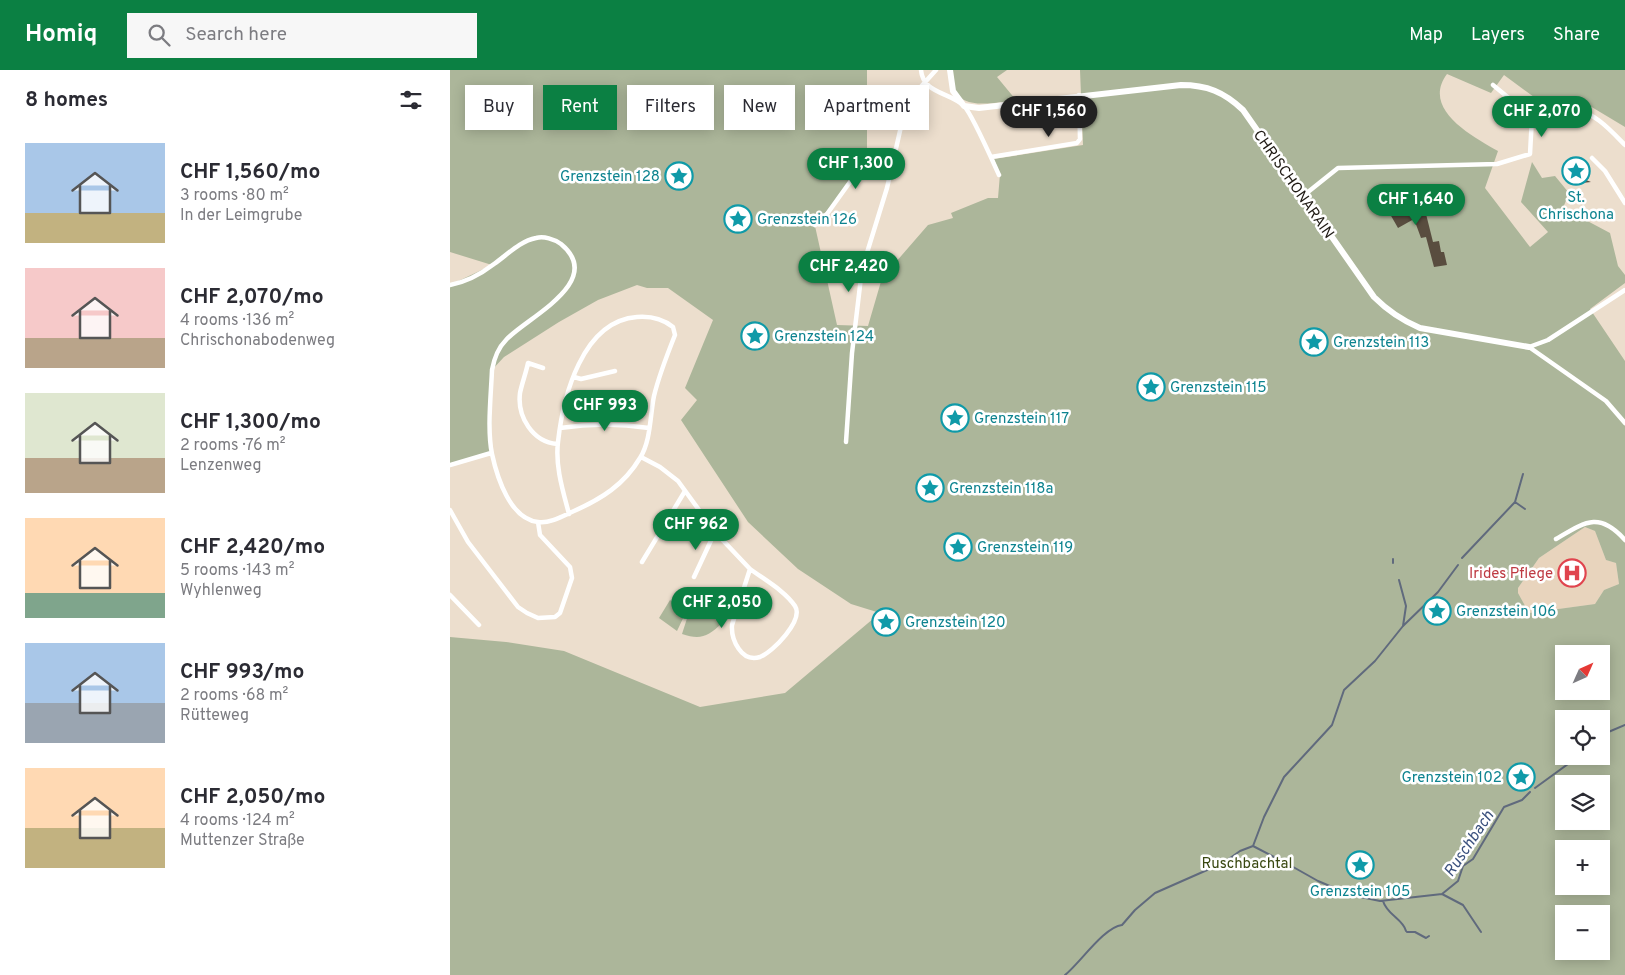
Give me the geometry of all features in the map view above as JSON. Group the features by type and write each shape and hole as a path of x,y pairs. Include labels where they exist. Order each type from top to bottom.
{"street":[{"path":"921,70 925,82 934,90 964,106"},
{"path":"846,442 852,352 862,269 887,188 904,109 936,70"},
{"path":"950,70 953,91 964,106 999,175"},
{"name":"CHRISCHONARAIN","path":"964,106 979,108 1079,95 1181,85 1198,85 1214,89 1230,98 1243,110 1374,297 1393,314 1420,328 1529,347"},
{"path":"1493,85 1532,116 1541,117 1576,111 1593,114 1625,145"},
{"path":"991,157 1077,142 1080,139 1079,95"},
{"path":"1303,196 1338,168 1496,164 1530,154 1532,116"},
{"path":"815,226 827,214 860,168 895,150"},
{"path":"1592,158 1605,171 1625,203"},
{"path":"450,285 472,277 524,242 537,237 551,239 562,245 569,253 573,266 570,281 558,300 506,339 494,359 491,383 491,453 510,502 527,519 538,522 569,514 612,491 641,457 649,428 654,395 675,335 673,327 668,323 642,317 623,320 603,331 589,347 574,378 557,444 561,482 569,514"},
{"path":"1529,347 1548,340 1625,290"},
{"path":"1529,347 1606,401 1625,423"},
{"path":"543,368 528,363 520,394 522,413 536,436 548,443 557,444"},
{"path":"574,378 615,371"},
{"path":"560,428 602,423 649,428"},
{"path":"450,465 491,453"},
{"path":"641,457 670,474 685,490 715,532 750,569 780,590 795,606 798,613 795,624 767,653 753,658 744,655 737,648 731,632 750,569"},
{"path":"642,562 685,490"},
{"path":"450,510 468,542 518,607 538,618 548,619 555,618 560,612 572,578 572,572 570,567 540,535 538,522"},
{"path":"1556,539 1582,523 1592,522 1608,525 1625,540"},
{"path":"694,577 715,532"},
{"path":"450,595 479,625"}],"shaded area":[{"name":"Irides Pflege","path":"1585,527 1595,531 1606,560 1616,563 1619,584 1604,590 1595,604 1529,613 1518,593 1518,588 1539,558"}],"green space":[{"name":"Ruschbachtal","path":"450,70 867,70 867,85 805,85 805,130 867,130 867,160 815,226 837,325 868,326 882,278 928,225 953,218 951,213 988,198 998,198 1000,174 994,159 1083,145 1080,70 1625,70 1625,127 1585,103 1534,97 1504,75 1491,93 1447,74 1441,87 1440,99 1445,110 1453,120 1475,138 1498,151 1485,188 1530,247 1548,232 1521,202 1532,162 1542,178 1555,176 1569,193 1563,208 1610,233 1618,266 1625,275 1625,283 1590,309 1625,361 1625,975 450,975 450,637 506,642 564,651 700,707 785,693 880,613 851,604 798,569 748,522 681,420 697,400 685,388 713,320 668,288 647,288 637,285 598,300 504,357 492,370 491,453 450,465 450,285 492,265 450,252","holes":["1585,527 1595,531 1606,560 1616,563 1619,584 1604,590 1595,604 1529,613 1518,593 1518,588 1539,558"]},
{"path":"953,70 1007,70 997,77 1016,100 983,104 963,99 957,93 953,84"},
{"path":"670,600 687,610 677,631 659,618"},
{"path":"691,606 722,623 704,636 694,637 682,634"}],"building":[{"path":"1575,161 1589,178 1586,180 1591,182 1582,183 1568,166"},
{"path":"1393,194 1402,208 1411,204 1413,209 1424,206 1433,242 1439,241 1441,252 1444,252 1447,265 1434,267 1426,237 1421,238 1414,219 1398,228 1382,200"}],"waterway":[{"path":"1462,558 1515,502 1523,474"},
{"path":"1515,502 1525,509"},
{"path":"1253,846 1264,817 1284,777 1332,725 1344,690 1375,661 1403,626 1438,592 1458,565"},
{"path":"1399,580 1406,606 1403,626"},
{"name":"Ruschbach","path":"1610,731 1625,725"},
{"name":"Ruschbach","path":"1535,788 1567,765"},
{"name":"Ruschbach","path":"1279,859 1318,881 1351,895 1380,901 1442,894 1458,881 1463,866 1473,859 1504,807 1522,800 1530,792"},
{"name":"Ruschbach","path":"1065,975 1100,939 1115,927 1122,925 1135,910 1155,893 1223,863 1240,851 1253,846 1276,858"},
{"path":"1442,894 1463,905 1481,932"},
{"path":"1383,901 1388,910 1402,923 1406,931"},
{"path":"1407,932 1415,932 1426,938 1429,936"}],"place":[{"name":"St. Chrischona","path":"1576,171"},
{"name":"Grenzstein 128","path":"679,176"},
{"name":"Grenzstein 126","path":"738,219"},
{"name":"Grenzstein 124","path":"755,336"},
{"name":"Grenzstein 113","path":"1314,342"},
{"name":"Grenzstein 115","path":"1151,387"},
{"name":"Grenzstein 117","path":"955,418"},
{"name":"Grenzstein 118a","path":"930,488"},
{"name":"Grenzstein 119","path":"958,547"},
{"name":"Irides Pflege","path":"1572,573"},
{"name":"Grenzstein 106","path":"1437,611"},
{"name":"Grenzstein 120","path":"886,622"},
{"name":"Grenzstein 102","path":"1521,777"},
{"name":"Grenzstein 105","path":"1360,865"}]}
